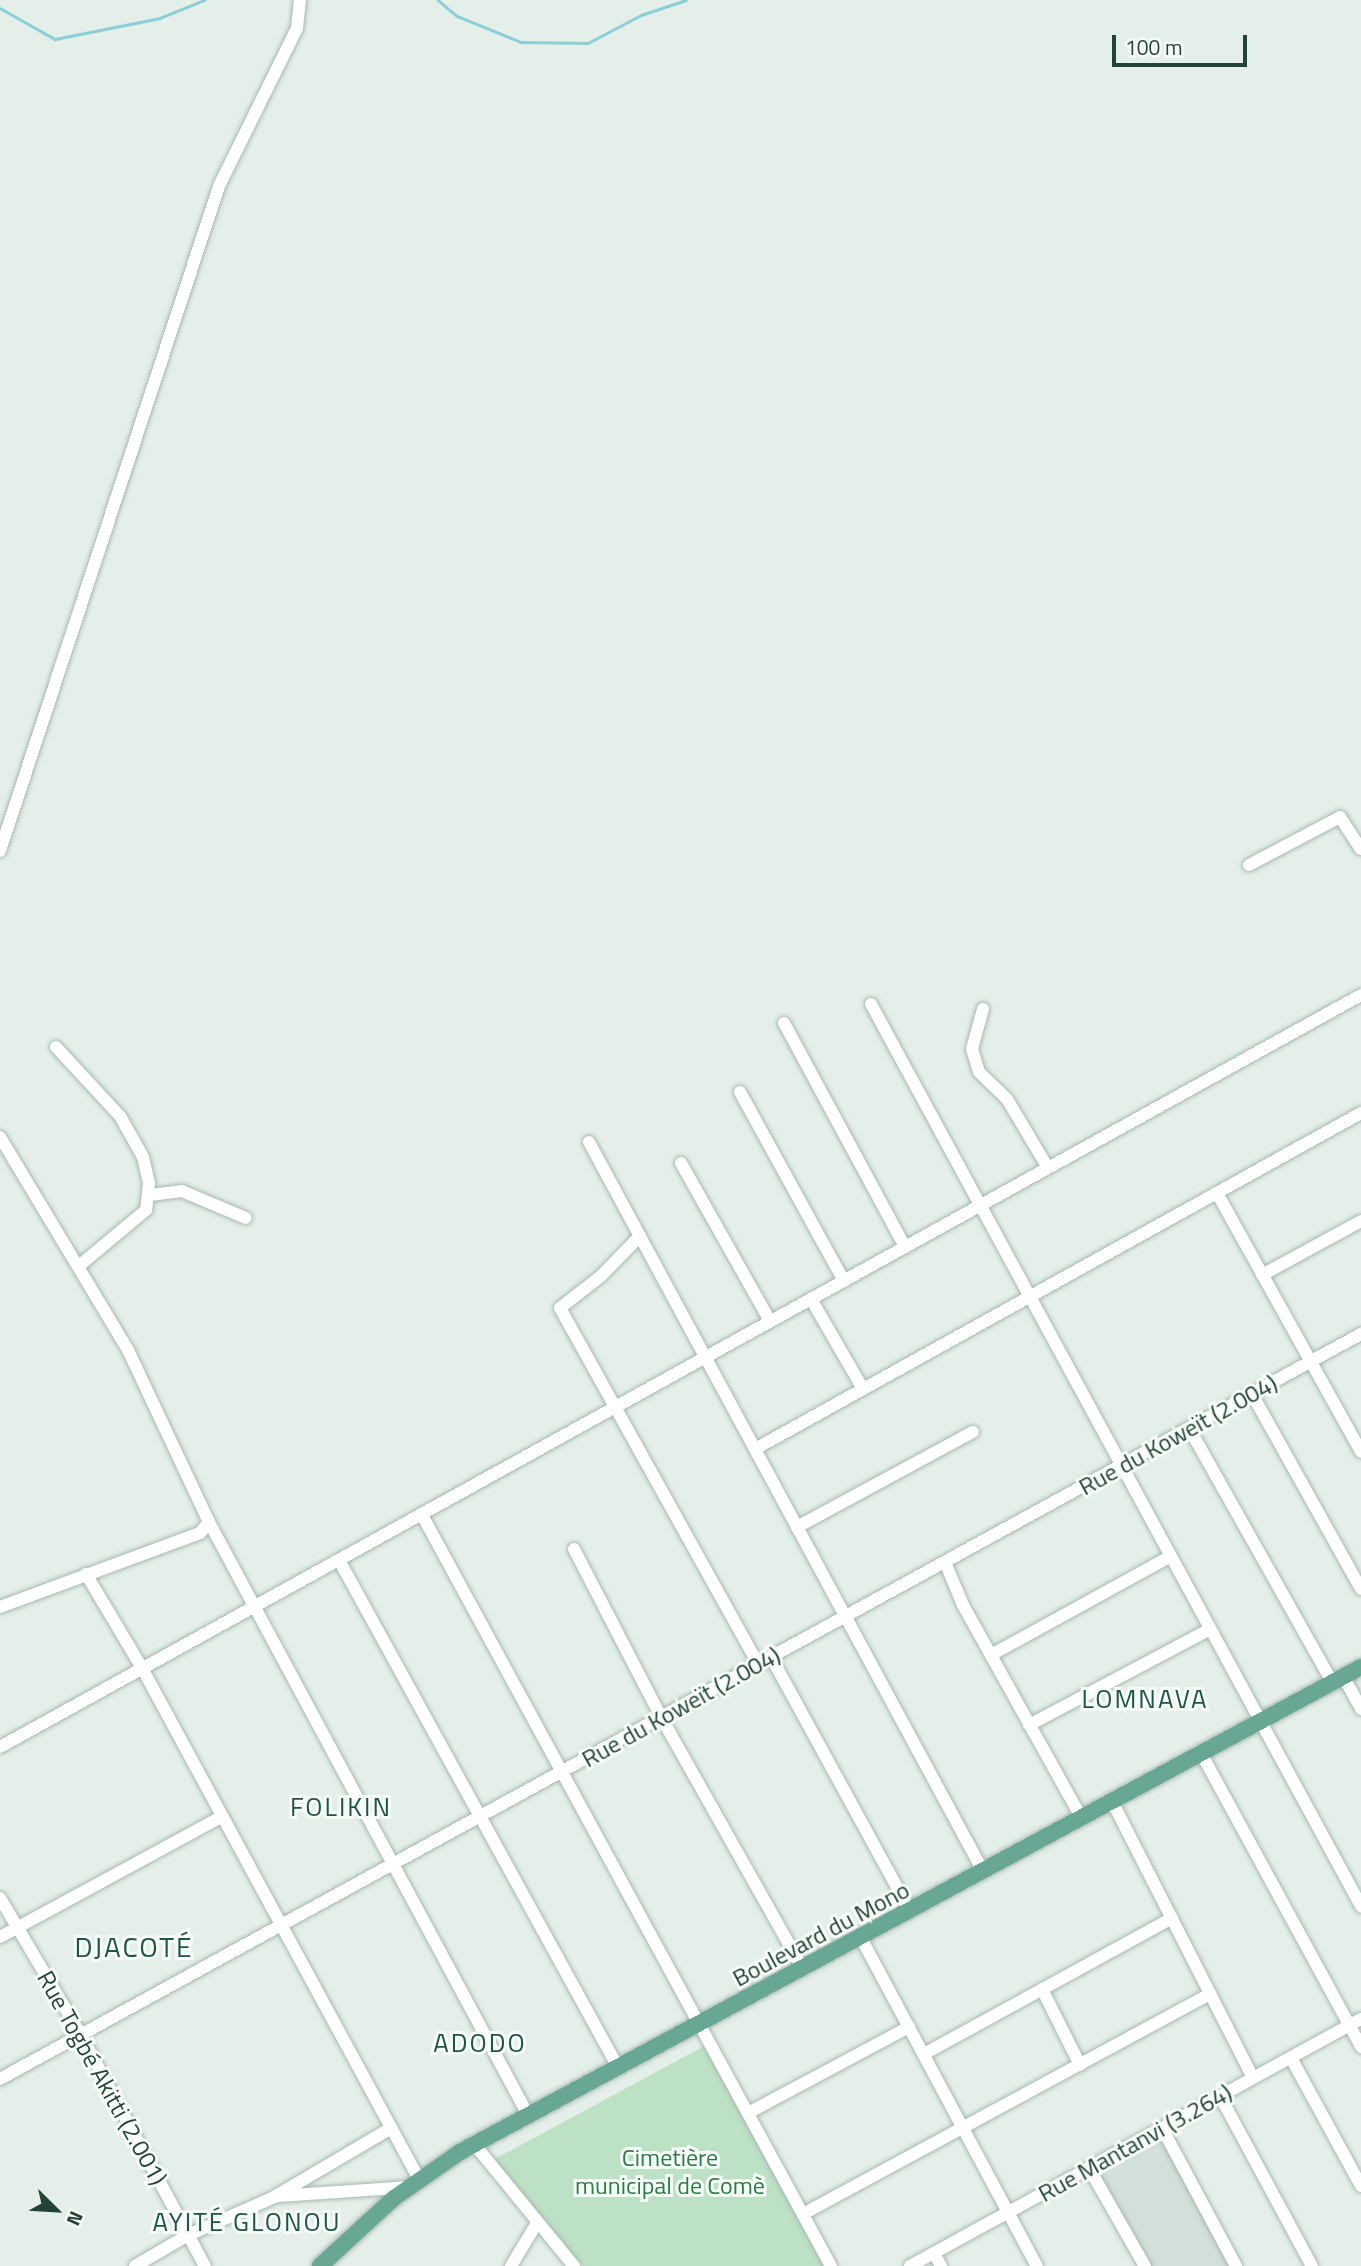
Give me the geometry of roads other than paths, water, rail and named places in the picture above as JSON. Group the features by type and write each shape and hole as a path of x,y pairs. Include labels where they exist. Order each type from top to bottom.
{"main road":[{"name":"Boulevard du Mono","path":"328,2266 410,2194 479,2150 1346,1679 1361,1667"},
{"name":"Boulevard du Mono","path":"320,2266 414,2183 528,2115 618,2067 703,2027 803,1969 862,1940 1081,1817 1110,1805"}],"street":[{"path":"0,851 219,186 297,28 300,0"},
{"path":"1249,865 1340,817 1361,849"},
{"path":"0,1746 1361,995"},
{"path":"871,1004 1361,1906"},
{"path":"983,1009 972,1049 979,1072 1009,1101 1048,1168"},
{"path":"784,1023 905,1247"},
{"path":"56,1047 120,1116 143,1157 150,1195 146,1210 80,1265"},
{"path":"740,1092 844,1281"},
{"path":"755,1449 1361,1113"},
{"path":"0,1137 80,1265 128,1350 209,1522 528,2115"},
{"path":"589,1142 983,1871"},
{"path":"681,1163 770,1321"},
{"path":"150,1195 182,1191 246,1218"},
{"path":"1217,1193 1361,1452"},
{"path":"1262,1275 1361,1221"},
{"path":"640,1236 601,1276 560,1308 617,1406 758,1664"},
{"path":"811,1299 863,1390"},
{"name":"Rue du Koweït (2.004)","path":"0,2079 1361,1334"},
{"path":"1252,1394 1361,1589"},
{"path":"1189,1428 1346,1679 1361,1709"},
{"path":"797,1527 974,1432"},
{"path":"422,1515 831,2266"},
{"path":"0,1607 200,1533 209,1522"},
{"path":"574,1549 661,1717 803,1969"},
{"path":"991,1655 1171,1556"},
{"path":"339,1560 618,2067"},
{"path":"945,1562 991,1655 1081,1817"},
{"path":"86,1574 142,1668 279,1926 391,2128 414,2183 274,2197"},
{"path":"1029,1725 1210,1629"},
{"path":"771,1657 910,1911"},
{"path":"1203,1756 1355,2022 1361,2047"},
{"path":"1110,1805 1253,2078"},
{"path":"0,1937 221,1817"},
{"name":"Rue Togbé Akitti (2.001)","path":"0,1898 81,2035 205,2266"},
{"path":"924,2054 1171,1918"},
{"path":"862,1940 1037,2266"},
{"path":"1042,1989 1080,2065"},
{"path":"803,2214 1210,1994"},
{"name":"Rue Mantanvi (3.264)","path":"909,2266 1355,2022"},
{"path":"748,2113 909,2027"},
{"path":"1291,2057 1361,2186"},
{"path":"1220,2096 1312,2266"},
{"path":"135,2266 188,2235 274,2197 391,2128"},
{"path":"1162,2128 1236,2266"},
{"path":"479,2150 574,2266"},
{"path":"1089,2168 1144,2266"},
{"path":"511,2266 537,2223"},
{"path":"934,2253 941,2266"}],"waterway":[{"path":"0,8 55,39 160,18 204,0"},
{"path":"438,0 457,16 521,42 588,43 641,15 686,0"}],"district":[{"name":"LOMNAVA","path":"1145,1699"},
{"name":"FOLIKIN","path":"341,1807"},
{"name":"DJACOTÉ","path":"134,1947"},
{"name":"ADODO","path":"480,2043"},
{"name":"AYITÉ GLONOU","path":"247,2222"}],"park label":[{"name":"Cimetière municipal de Comè","path":"670,2172"}]}
